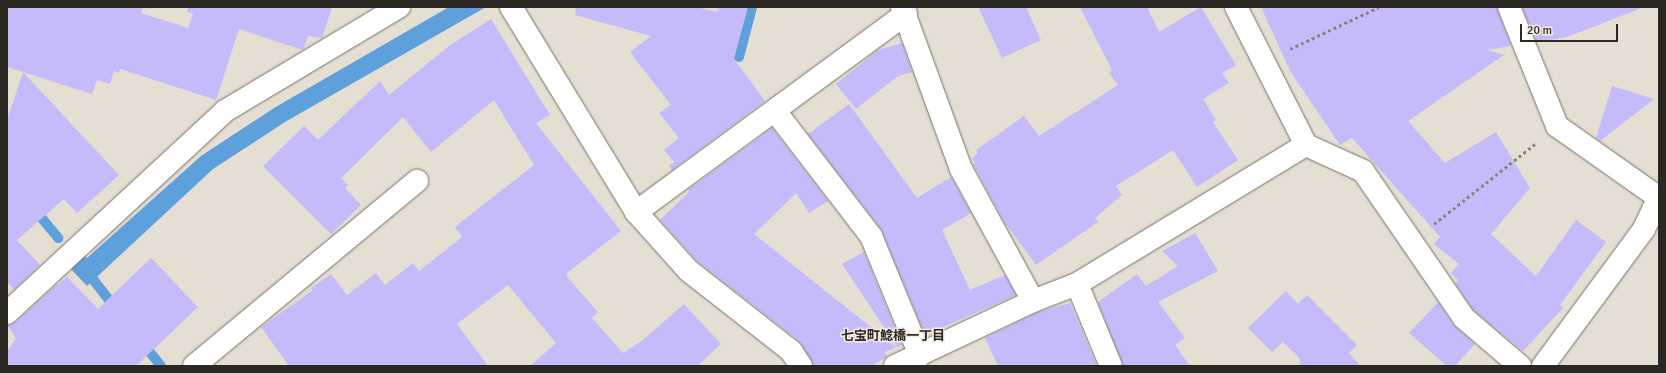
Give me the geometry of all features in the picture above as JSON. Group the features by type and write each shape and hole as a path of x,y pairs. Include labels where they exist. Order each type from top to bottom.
{"street":[{"path":"7,313 225,111 400,7"},
{"path":"511,7 636,212 689,270 791,351 801,366"},
{"path":"1236,7 1306,145 1363,171 1464,318 1520,366"},
{"path":"1509,7 1557,126 1659,198 1644,229 1543,366"},
{"path":"636,212 775,112 904,11 961,169 1033,301"},
{"path":"775,112 871,236 920,355"},
{"path":"895,366 1033,301 1077,284 1306,145"},
{"path":"194,366 417,181"},
{"path":"1077,284 1111,366"}],"path":[{"path":"1264,62 1379,7"},
{"path":"1412,242 1557,126"}],"water":[{"path":"449,7 486,7 285,122 213,169 87,286 71,269 84,255 87,258 201,156 274,108"}],"building":[{"path":"7,7 143,7 141,13 188,28 193,14 187,12 188,7 332,7 322,38 308,36 303,50 239,29 216,100 120,69 119,73 114,71 110,84 97,80 92,94 7,67"},
{"path":"576,7 697,7 717,12 719,7 748,7 734,59 765,101 672,170 669,166 674,162 664,150 679,138 659,113 671,105 630,52 651,36 575,15"},
{"path":"978,7 1026,7 1041,40 1002,58"},
{"path":"1080,7 1147,7 1159,32 1201,7 1236,65 1222,73 1229,83 1203,99 1216,120 1213,122 1238,160 1197,187 1173,150 1116,186 1122,195 1095,218 1098,222 1036,265 1003,220 973,164 975,162 972,158 978,153 976,150 1024,116 1039,136 1118,85 1109,73 1112,70"},
{"path":"1261,7 1497,7 1511,46 1487,50 1504,55 1408,121 1445,163 1496,132 1530,188 1491,234 1536,276 1576,220 1606,242 1560,305 1563,308 1523,351 1473,310 1455,283 1458,280 1451,273 1459,264 1434,244 1440,237 1352,138 1340,145 1290,71"},
{"path":"1522,7 1638,7 1639,9 1567,37 1537,42"},
{"path":"491,19 550,115 536,123 621,231 567,273 567,277 598,312 592,318 623,353 643,340 684,304 721,344 697,366 530,366 556,343 508,285 457,324 488,366 289,366 261,327 313,290 311,288 331,274 347,295 376,273 385,285 413,263 419,271 462,237 455,227 534,165 494,100 431,152 403,117 341,178 348,185 345,188 361,205 331,234 263,166 304,126 318,140 380,81 389,95 449,46"},
{"path":"902,43 912,72 898,76 856,109 836,84 878,50"},
{"path":"23,72 119,175 77,213 64,199 17,240 40,265 14,290 7,282 7,120"},
{"path":"1612,86 1654,99 1600,141 1596,138"},
{"path":"849,104 917,198 951,177 971,213 942,230 970,290 1005,275 1016,295 925,335 881,229 808,134"},
{"path":"772,128 828,201 809,213 796,193 754,234 896,347 885,352 887,357 871,366 813,366 799,341 698,262 660,220 689,192 688,190"},
{"path":"1195,233 1218,271 1158,302 1185,338 1175,345 1190,366 1123,366 1098,302 1137,274 1146,286 1178,266 1162,251"},
{"path":"864,252 902,345 897,347 842,264"},
{"path":"151,258 198,307 136,366 7,366 7,351 16,338 7,325 16,322 57,284 58,285 67,277 98,309"},
{"path":"1286,291 1298,304 1307,295 1357,345 1349,353 1361,366 1300,366 1300,359 1283,342 1272,352 1248,328"},
{"path":"1438,302 1454,325 1475,344 1455,366 1447,366 1409,333"},
{"path":"1070,303 1097,366 998,366 985,338 1038,312"}],"waterway":[{"path":"739,57 752,7"},
{"path":"34,209 58,238"},
{"path":"89,274 116,309"},
{"path":"142,342 161,366"}],"district":[{"name":"七宝町鯰橋一丁目","path":"893,336"}]}
